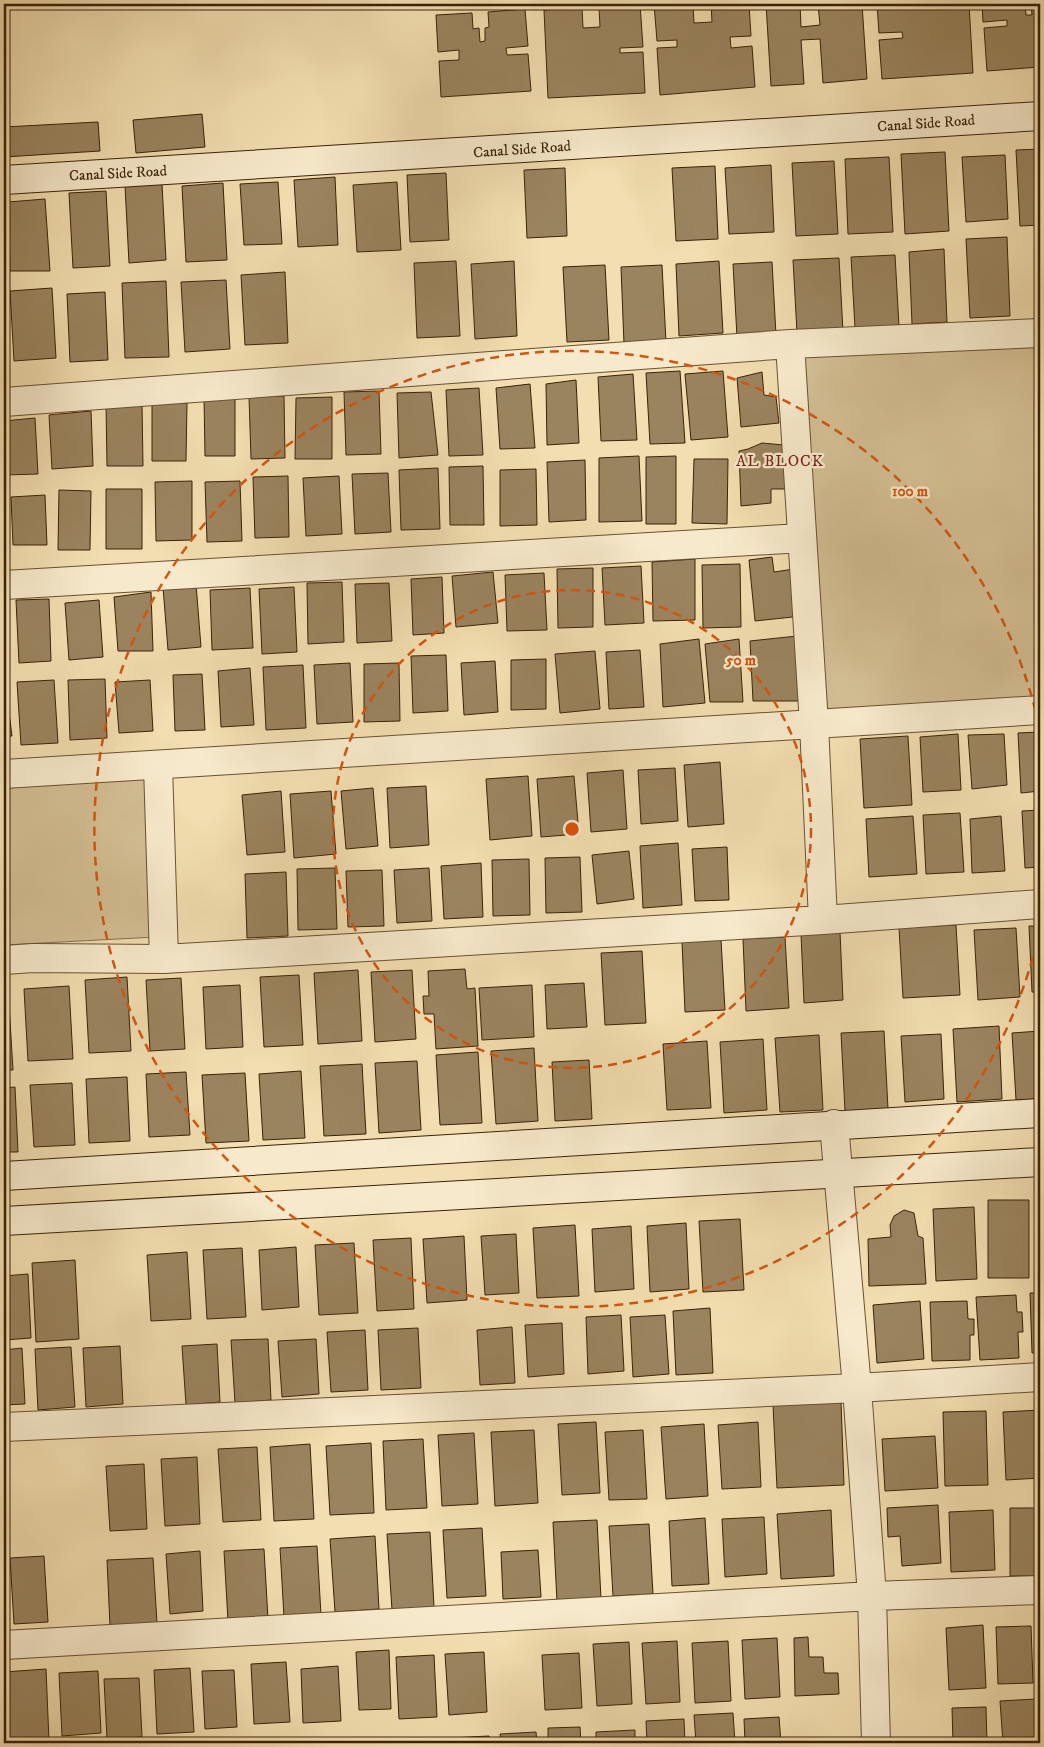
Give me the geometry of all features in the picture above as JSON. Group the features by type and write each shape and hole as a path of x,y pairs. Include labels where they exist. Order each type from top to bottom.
{"street":[{"name":"Canal Side Road","path":"4,180 1040,116"},
{"path":"4,402 790,344 1040,333"},
{"path":"790,344 814,724 823,920"},
{"path":"4,585 802,538"},
{"path":"4,774 1040,710"},
{"path":"158,764 164,959"},
{"path":"4,960 33,958 164,959 823,920 1040,904"},
{"path":"4,1176 834,1124 1040,1113"},
{"path":"834,1124 857,1388 872,1596 876,1743"},
{"path":"4,1221 1040,1162"},
{"path":"4,1427 857,1388 1040,1377"},
{"path":"4,1645 872,1596 1040,1590"}],"shaded area":[{"path":"1040,347 1040,702 823,712 802,357"},
{"path":"150,777 156,937 4,945 4,785"}],"building":[{"path":"640,4 643,47 620,48 620,53 643,52 645,93 548,98 544,10 582,8 583,28 600,27 599,7"},
{"path":"654,4 693,4 694,23 712,22 711,4 749,4 751,36 730,37 731,48 752,46 755,87 660,95 657,48 677,47 677,40 657,41"},
{"path":"766,4 800,4 801,27 820,25 818,4 862,4 867,79 823,83 820,39 801,40 804,84 771,86"},
{"path":"877,4 914,4 914,7 932,6 932,4 969,4 973,73 882,79 879,40 903,38 902,32 879,33"},
{"path":"982,4 1025,4 1026,15 1032,15 1031,4 1040,4 1040,67 987,71 984,28 1007,26 1007,20 983,22"},
{"path":"525,9 528,46 506,48 507,55 528,54 531,91 441,97 439,61 459,60 459,50 438,52 436,15 472,13 473,29 479,28 480,42 485,41 485,28 489,27 488,12"},
{"path":"202,114 205,147 136,153 133,120"},
{"path":"98,122 100,151 4,157 4,127"},
{"path":"1040,149 1040,225 1020,226 1016,150"},
{"path":"945,152 949,231 905,234 901,154"},
{"path":"1005,155 1008,219 966,222 962,157"},
{"path":"889,157 893,232 848,234 845,159"},
{"path":"834,161 838,234 796,236 792,163"},
{"path":"771,165 774,232 729,234 725,168"},
{"path":"715,166 718,239 676,241 672,168"},
{"path":"565,168 567,236 527,238 524,170"},
{"path":"446,173 449,240 410,242 407,175"},
{"path":"335,177 338,245 298,247 294,180"},
{"path":"278,182 282,244 244,245 240,184"},
{"path":"397,182 401,250 357,252 353,185"},
{"path":"223,183 227,260 186,262 182,186"},
{"path":"162,184 166,260 129,263 125,186"},
{"path":"106,191 110,266 73,268 69,193"},
{"path":"45,199 50,271 10,271 8,202"},
{"path":"1007,237 1010,316 970,318 966,239"},
{"path":"944,249 947,322 912,324 909,252"},
{"path":"895,255 899,326 855,328 851,257"},
{"path":"839,258 843,331 797,333 793,260"},
{"path":"456,261 460,336 417,338 414,263"},
{"path":"514,261 517,336 475,339 471,264"},
{"path":"719,261 723,333 679,336 676,264"},
{"path":"772,262 776,335 737,337 733,264"},
{"path":"605,265 609,340 567,342 563,267"},
{"path":"662,265 666,342 624,344 621,267"},
{"path":"285,272 288,343 245,345 241,275"},
{"path":"226,280 230,349 185,352 181,282"},
{"path":"166,281 169,357 125,358 122,283"},
{"path":"52,288 56,358 14,361 10,291"},
{"path":"105,292 108,360 70,362 67,294"},
{"path":"680,371 685,443 650,444 646,373"},
{"path":"723,371 728,437 691,440 685,374"},
{"path":"762,372 764,395 776,397 779,423 741,427 737,378"},
{"path":"633,374 637,440 601,441 598,377"},
{"path":"576,380 579,443 547,445 546,384"},
{"path":"530,384 535,448 500,449 496,388"},
{"path":"479,388 483,455 449,456 446,390"},
{"path":"379,391 381,454 346,455 344,392"},
{"path":"431,392 438,455 399,458 397,393"},
{"path":"284,396 285,458 251,459 249,397"},
{"path":"204,397 235,397 235,456 205,456"},
{"path":"332,397 332,459 295,459 296,398"},
{"path":"152,403 187,403 186,461 152,461"},
{"path":"106,404 142,404 143,466 107,466"},
{"path":"91,411 93,466 52,469 49,415"},
{"path":"35,418 38,474 4,475 4,421"},
{"path":"762,443 795,446 789,489 771,489 771,503 741,506 739,451"},
{"path":"639,456 642,521 599,522 599,458"},
{"path":"676,456 676,524 646,524 646,457"},
{"path":"694,459 728,459 727,524 692,523"},
{"path":"585,460 586,520 549,522 547,462"},
{"path":"483,466 484,525 450,525 449,467"},
{"path":"438,468 440,529 401,530 399,470"},
{"path":"536,469 537,525 500,526 500,470"},
{"path":"388,473 391,532 355,534 352,474"},
{"path":"288,476 289,537 255,538 253,477"},
{"path":"339,476 342,534 306,536 303,478"},
{"path":"192,481 192,540 156,541 155,482"},
{"path":"240,481 242,541 207,542 205,482"},
{"path":"106,489 142,489 142,549 106,549"},
{"path":"59,490 91,491 90,550 58,550"},
{"path":"45,495 47,545 13,545 11,497"},
{"path":"772,557 774,572 794,569 802,616 755,621 749,560"},
{"path":"695,559 695,620 653,621 652,562"},
{"path":"740,564 741,627 703,628 702,565"},
{"path":"641,566 644,623 605,625 602,568"},
{"path":"593,568 593,627 558,628 557,569"},
{"path":"493,572 498,623 456,627 452,576"},
{"path":"544,573 547,630 507,631 505,575"},
{"path":"442,577 444,633 413,635 411,579"},
{"path":"342,582 344,642 308,644 307,583"},
{"path":"389,583 392,641 357,643 355,584"},
{"path":"196,584 201,647 168,650 163,587"},
{"path":"294,587 297,652 262,654 259,589"},
{"path":"250,588 253,648 212,650 210,590"},
{"path":"151,592 153,651 118,651 114,597"},
{"path":"49,599 51,661 19,663 16,600"},
{"path":"99,600 103,657 69,660 65,603"},
{"path":"4,624 8,658 4,661"},
{"path":"797,636 801,701 753,701 750,641"},
{"path":"699,639 705,703 663,707 660,644"},
{"path":"739,639 743,702 710,702 705,644"},
{"path":"640,650 644,707 609,709 606,652"},
{"path":"595,651 600,709 560,713 555,654"},
{"path":"446,655 448,711 413,713 411,656"},
{"path":"546,659 546,709 511,710 511,660"},
{"path":"495,661 498,712 464,715 461,663"},
{"path":"350,663 353,722 317,724 314,665"},
{"path":"399,663 400,721 364,722 364,664"},
{"path":"303,665 306,728 266,730 263,667"},
{"path":"250,668 254,725 221,727 218,671"},
{"path":"202,674 205,730 175,731 173,675"},
{"path":"105,679 107,738 70,740 68,680"},
{"path":"54,680 58,743 21,745 17,682"},
{"path":"150,680 153,731 119,733 115,682"},
{"path":"5,681 12,736 4,736"},
{"path":"1040,732 1040,791 1021,793 1018,733"},
{"path":"958,734 961,790 923,792 920,737"},
{"path":"1004,734 1007,785 972,789 968,735"},
{"path":"908,736 912,805 864,808 860,739"},
{"path":"720,762 724,824 688,827 684,765"},
{"path":"675,768 678,821 641,824 638,770"},
{"path":"623,770 627,829 591,832 587,773"},
{"path":"528,776 532,836 490,840 486,779"},
{"path":"574,776 579,834 541,837 537,779"},
{"path":"426,786 429,845 390,848 387,788"},
{"path":"373,788 378,846 346,849 341,791"},
{"path":"281,791 285,852 247,855 242,795"},
{"path":"331,791 336,854 294,858 290,794"},
{"path":"1040,810 1040,867 1025,868 1022,811"},
{"path":"960,813 964,872 926,874 923,815"},
{"path":"913,816 917,874 869,877 866,819"},
{"path":"1001,816 1005,871 972,873 970,819"},
{"path":"678,843 682,905 643,908 640,846"},
{"path":"727,847 729,900 695,901 692,849"},
{"path":"629,851 634,899 597,904 592,855"},
{"path":"580,857 582,912 546,913 545,858"},
{"path":"529,859 530,915 493,916 492,860"},
{"path":"481,863 483,917 444,919 441,866"},
{"path":"335,868 337,929 298,930 297,869"},
{"path":"429,868 432,921 397,923 394,870"},
{"path":"382,870 384,926 348,927 346,871"},
{"path":"286,872 288,936 247,938 245,874"},
{"path":"956,925 960,995 903,998 899,928"},
{"path":"1029,926 1040,926 1040,992 1032,992"},
{"path":"1016,928 1020,997 978,1000 974,930"},
{"path":"840,932 843,1000 804,1003 801,934"},
{"path":"785,937 789,1008 746,1011 743,939"},
{"path":"721,940 725,1010 685,1012 682,942"},
{"path":"642,951 646,1023 605,1025 601,953"},
{"path":"465,969 467,989 475,988 478,1046 436,1049 434,1014 424,1014 423,996 429,996 428,971"},
{"path":"358,970 362,1041 318,1044 314,973"},
{"path":"412,970 416,1039 375,1042 371,972"},
{"path":"299,975 303,1045 264,1047 260,977"},
{"path":"127,977 131,1051 89,1053 85,980"},
{"path":"181,978 185,1049 150,1051 146,980"},
{"path":"584,983 587,1027 547,1029 545,985"},
{"path":"240,985 243,1047 206,1049 203,987"},
{"path":"532,985 534,1037 482,1040 479,988"},
{"path":"69,986 73,1059 28,1061 24,989"},
{"path":"4,1004 9,1004 13,1070 4,1070"},
{"path":"999,1026 1002,1099 957,1102 953,1029"},
{"path":"884,1031 888,1109 845,1111 841,1033"},
{"path":"1040,1031 1040,1099 1016,1100 1012,1033"},
{"path":"941,1034 944,1099 905,1102 901,1036"},
{"path":"819,1035 823,1110 780,1112 775,1038"},
{"path":"763,1039 767,1110 724,1113 720,1042"},
{"path":"707,1041 711,1108 667,1110 663,1044"},
{"path":"534,1048 538,1121 496,1124 491,1051"},
{"path":"478,1052 482,1123 440,1125 436,1055"},
{"path":"589,1060 592,1119 555,1121 552,1062"},
{"path":"417,1061 421,1130 379,1133 375,1063"},
{"path":"362,1064 366,1134 324,1136 320,1066"},
{"path":"301,1071 305,1138 263,1140 259,1074"},
{"path":"186,1072 190,1135 149,1137 146,1074"},
{"path":"245,1073 249,1141 206,1143 202,1075"},
{"path":"127,1077 130,1141 89,1143 86,1079"},
{"path":"72,1083 75,1145 34,1147 30,1085"},
{"path":"15,1087 18,1152 4,1152 4,1088"},
{"path":"988,1200 1029,1200 1029,1278 988,1278"},
{"path":"974,1207 977,1279 936,1281 933,1209"},
{"path":"904,1210 914,1213 918,1236 923,1238 926,1284 869,1286 868,1239 891,1237 890,1225 894,1216"},
{"path":"740,1219 744,1290 703,1292 699,1221"},
{"path":"686,1223 689,1289 650,1292 647,1226"},
{"path":"575,1225 579,1296 537,1298 533,1228"},
{"path":"631,1226 634,1289 595,1292 592,1229"},
{"path":"516,1234 519,1293 485,1295 481,1236"},
{"path":"464,1236 467,1300 427,1303 423,1239"},
{"path":"411,1238 414,1309 377,1311 373,1240"},
{"path":"354,1243 358,1313 319,1315 315,1245"},
{"path":"296,1247 299,1307 262,1310 259,1250"},
{"path":"242,1248 246,1317 207,1319 203,1250"},
{"path":"187,1252 191,1319 151,1321 147,1255"},
{"path":"75,1260 79,1339 36,1342 32,1263"},
{"path":"28,1274 31,1338 4,1340 4,1276"},
{"path":"1030,1293 1040,1293 1040,1352 1032,1353"},
{"path":"1016,1295 1017,1312 1022,1312 1023,1332 1018,1332 1019,1358 980,1360 976,1297"},
{"path":"920,1301 924,1359 877,1363 873,1305"},
{"path":"967,1301 968,1319 974,1319 974,1335 970,1335 970,1360 932,1361 930,1302"},
{"path":"710,1308 713,1373 676,1375 673,1311"},
{"path":"621,1315 624,1371 588,1374 586,1317"},
{"path":"665,1315 669,1374 633,1377 630,1317"},
{"path":"562,1323 564,1374 528,1377 525,1325"},
{"path":"512,1327 515,1383 480,1385 477,1330"},
{"path":"418,1328 421,1388 381,1390 378,1330"},
{"path":"365,1330 368,1390 331,1392 327,1332"},
{"path":"268,1339 271,1400 235,1403 231,1340"},
{"path":"316,1339 319,1394 282,1397 278,1341"},
{"path":"217,1344 220,1402 186,1405 182,1346"},
{"path":"120,1346 123,1404 86,1407 83,1348"},
{"path":"71,1347 75,1407 38,1410 35,1349"},
{"path":"22,1348 25,1404 4,1405 4,1350"},
{"path":"841,1402 844,1485 777,1488 773,1405"},
{"path":"1040,1410 1040,1478 1006,1480 1003,1412"},
{"path":"986,1411 988,1485 945,1486 943,1412"},
{"path":"596,1422 600,1493 562,1495 558,1424"},
{"path":"758,1422 761,1487 722,1489 718,1425"},
{"path":"704,1424 708,1496 666,1499 661,1427"},
{"path":"534,1430 538,1503 495,1506 491,1432"},
{"path":"643,1430 647,1499 609,1500 605,1432"},
{"path":"474,1433 478,1504 442,1506 438,1435"},
{"path":"935,1436 938,1488 885,1491 882,1439"},
{"path":"423,1439 427,1508 386,1510 383,1441"},
{"path":"371,1443 374,1513 330,1515 326,1446"},
{"path":"310,1444 314,1519 274,1521 270,1447"},
{"path":"257,1447 261,1520 223,1522 218,1449"},
{"path":"197,1457 200,1524 165,1526 161,1459"},
{"path":"144,1464 147,1529 110,1531 106,1466"},
{"path":"938,1505 941,1563 902,1566 900,1536 888,1537 887,1508"},
{"path":"1010,1508 1040,1508 1040,1576 1010,1576"},
{"path":"831,1510 834,1576 781,1579 777,1514"},
{"path":"993,1510 995,1570 951,1572 949,1512"},
{"path":"764,1517 767,1574 725,1577 722,1519"},
{"path":"705,1518 709,1584 672,1586 669,1521"},
{"path":"597,1520 601,1599 557,1602 553,1522"},
{"path":"649,1524 653,1594 613,1596 609,1526"},
{"path":"482,1528 486,1596 447,1598 443,1530"},
{"path":"430,1532 434,1607 392,1610 387,1534"},
{"path":"375,1536 379,1609 335,1612 330,1539"},
{"path":"317,1546 321,1615 284,1617 280,1548"},
{"path":"264,1549 268,1619 228,1621 224,1551"},
{"path":"538,1550 541,1597 503,1599 501,1552"},
{"path":"200,1551 203,1611 170,1614 166,1554"},
{"path":"44,1556 48,1622 14,1624 10,1558"},
{"path":"153,1558 157,1623 110,1626 107,1560"},
{"path":"983,1625 986,1688 949,1690 946,1628"},
{"path":"1031,1626 1033,1683 998,1684 996,1627"},
{"path":"808,1637 809,1657 823,1657 824,1673 838,1673 839,1694 795,1696 794,1638"},
{"path":"777,1638 780,1697 745,1699 742,1640"},
{"path":"677,1641 680,1702 646,1704 642,1643"},
{"path":"728,1641 731,1701 695,1703 692,1643"},
{"path":"629,1642 632,1704 597,1706 593,1644"},
{"path":"389,1650 391,1709 359,1710 356,1652"},
{"path":"484,1652 487,1712 449,1715 445,1654"},
{"path":"579,1653 582,1708 545,1710 542,1655"},
{"path":"434,1655 437,1717 399,1719 396,1657"},
{"path":"286,1662 290,1722 254,1724 251,1664"},
{"path":"338,1666 341,1721 303,1723 301,1669"},
{"path":"190,1668 194,1732 157,1734 154,1670"},
{"path":"46,1669 49,1741 4,1743 4,1672"},
{"path":"234,1670 237,1727 205,1729 202,1671"},
{"path":"98,1671 101,1733 62,1736 59,1673"},
{"path":"139,1678 142,1737 107,1739 104,1679"},
{"path":"1036,1699 1039,1743 1003,1743 1000,1701"},
{"path":"986,1707 987,1743 953,1743 952,1708"},
{"path":"733,1713 735,1743 696,1743 694,1715"},
{"path":"779,1717 781,1743 745,1743 744,1719"},
{"path":"684,1719 685,1743 647,1743 646,1721"},
{"path":"580,1727 581,1743 548,1743 548,1728"},
{"path":"635,1730 635,1743 596,1743 596,1732"},
{"path":"536,1732 537,1743 501,1743 500,1734"},
{"path":"489,1736 489,1743 451,1743 450,1738"},
{"path":"443,1738 444,1743 404,1743 404,1740"},
{"path":"342,1741 342,1743 303,1743"}],"district":[{"name":"AL BLOCK","path":"780,460"}]}
